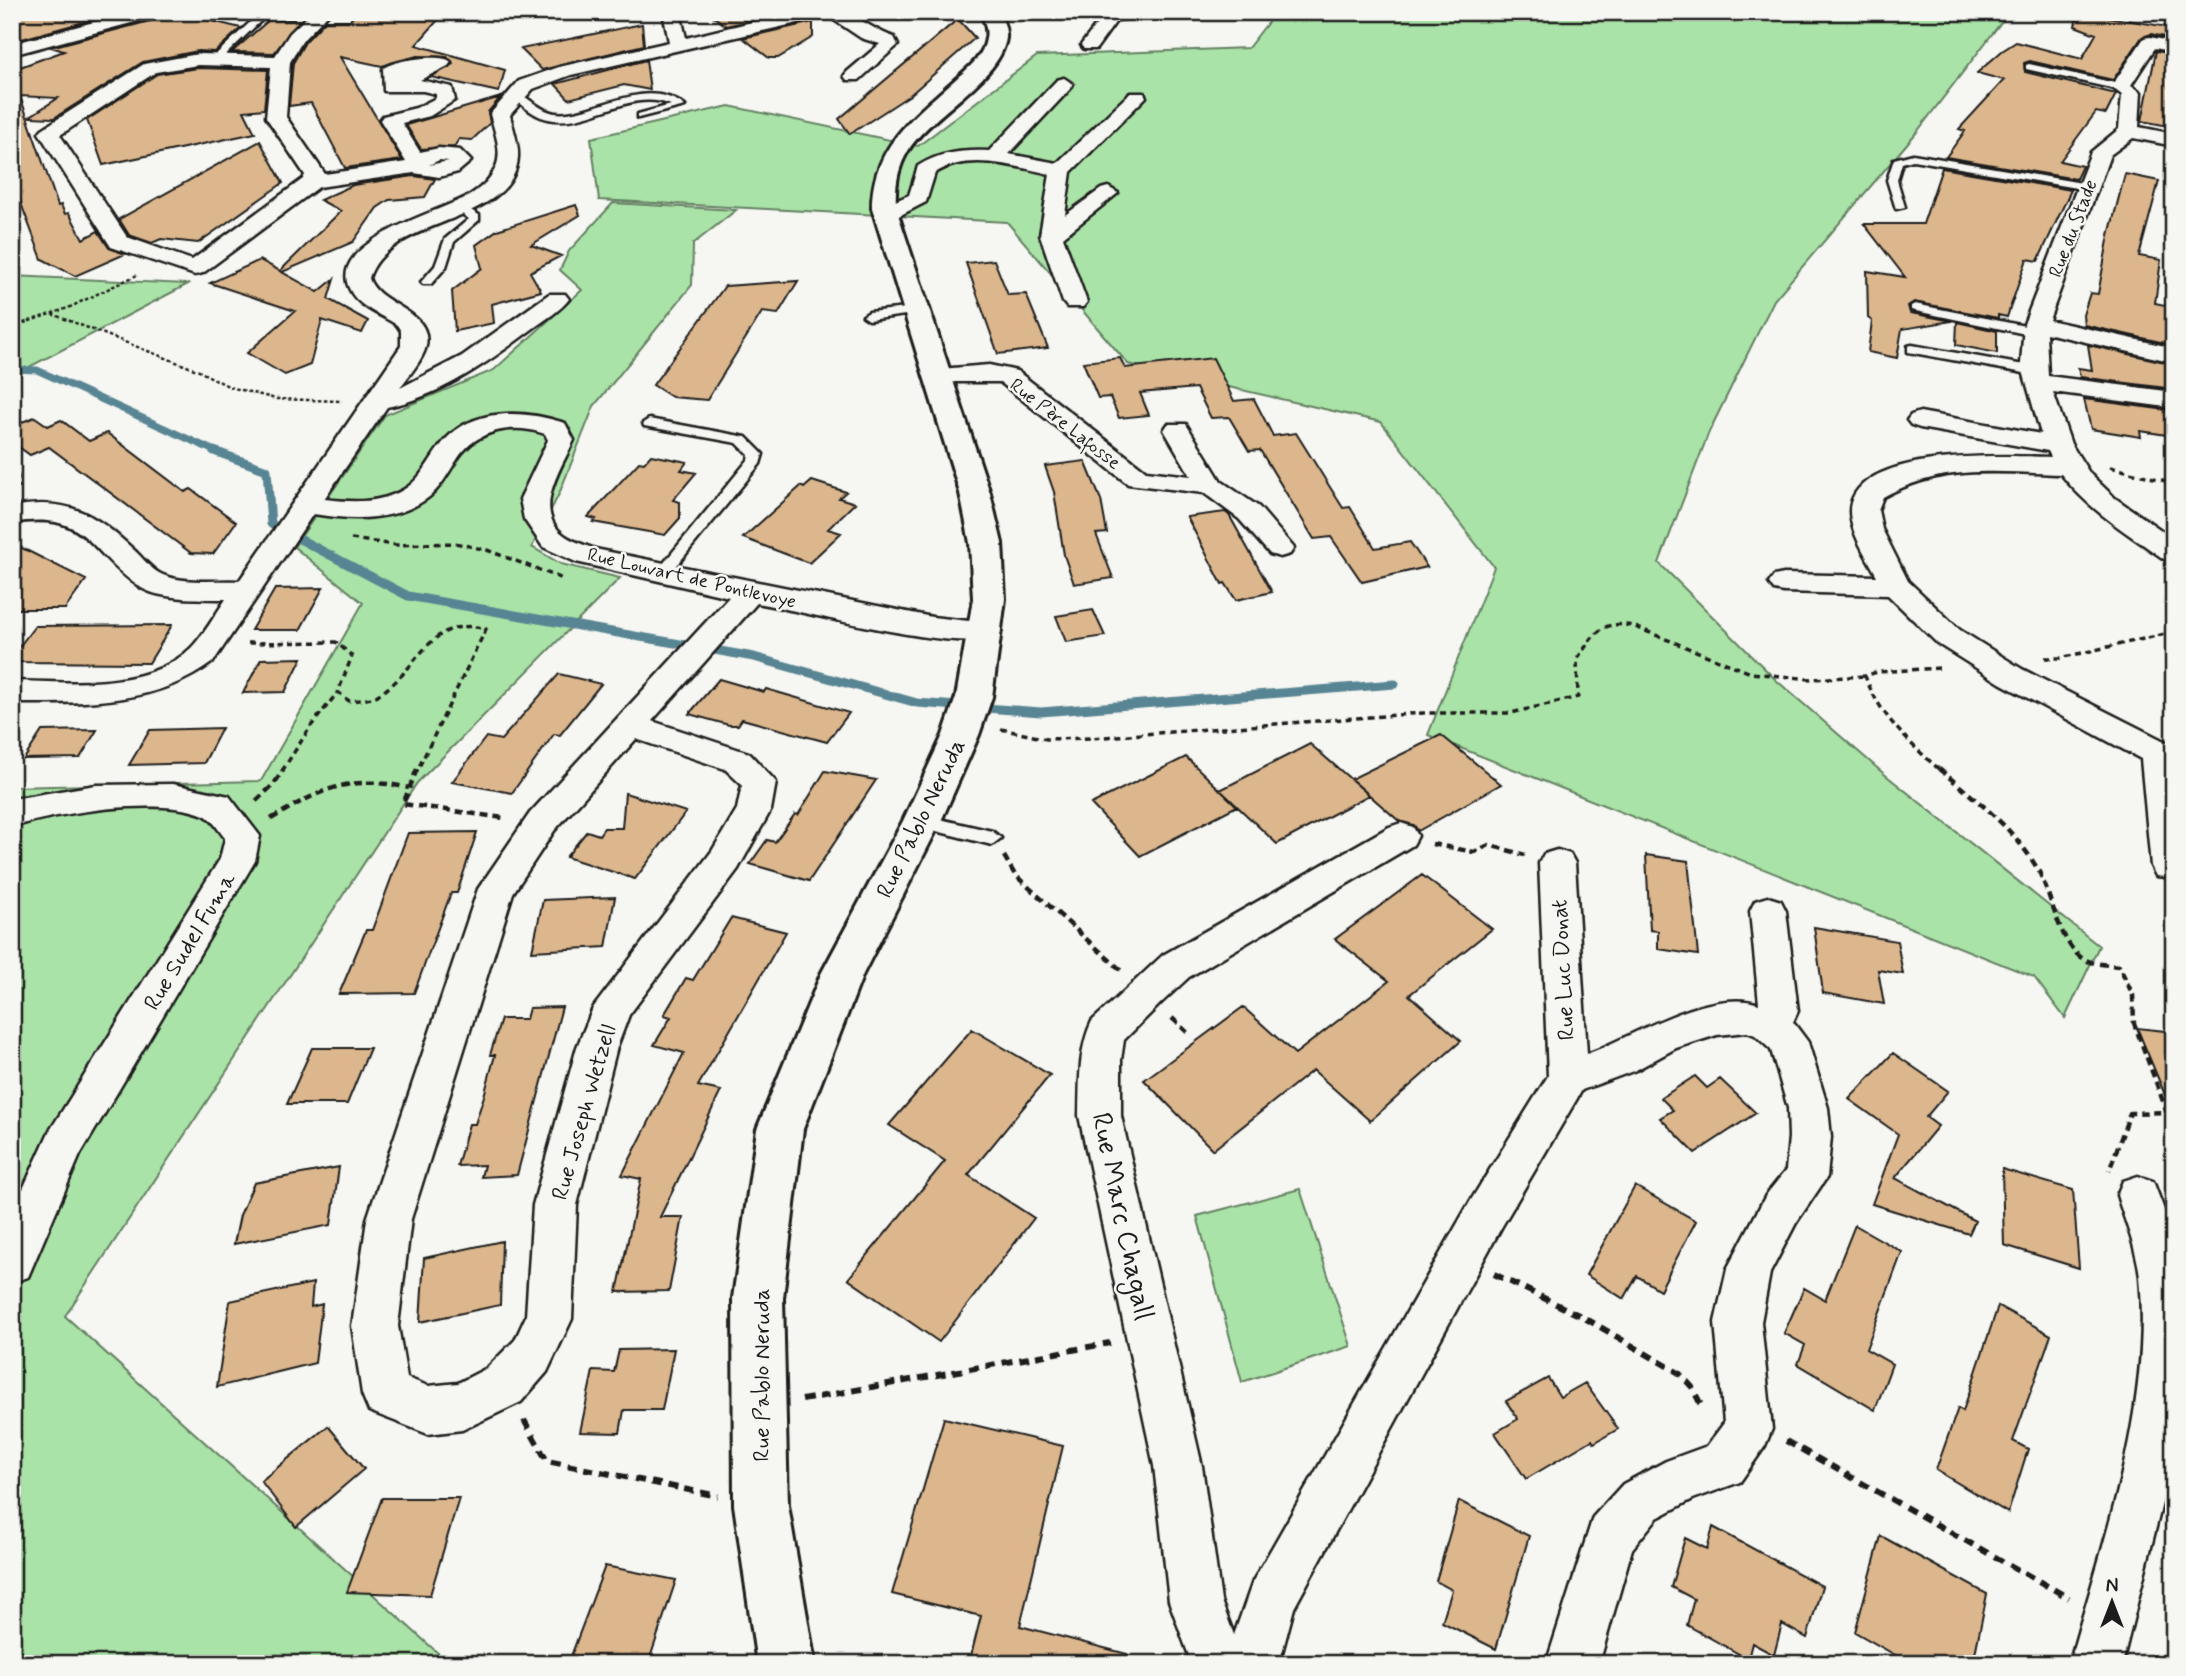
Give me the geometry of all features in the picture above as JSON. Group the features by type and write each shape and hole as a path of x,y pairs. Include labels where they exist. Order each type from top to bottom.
{"main road":[{"name":"Rue Pablo Neruda","path":"786,1664 761,1505 758,1298 780,1129 842,974 922,821 970,709 986,631 989,599 986,543 975,493 886,214 881,188 900,143 978,70 990,53 997,38 990,12"}],"street":[{"path":"313,182 315,175 276,117 281,62 296,37 322,12"},
{"path":"671,12 679,46"},
{"path":"493,157 500,114 526,85 601,60 679,46 824,12"},
{"path":"833,12 867,34 888,41 890,45 853,76"},
{"path":"1090,45 1112,16 1143,12"},
{"path":"12,50 145,13"},
{"path":"2174,47 2150,42 2120,86 2132,92 2129,131 2174,140"},
{"path":"281,62 176,61 150,68 49,133 119,242 195,268 313,182 417,164"},
{"path":"995,157 1063,83"},
{"path":"12,692 130,687 164,680 187,668 209,643 377,402 414,343 411,328 397,312 369,299 360,290 358,276 361,265 386,241 460,208 484,194 506,167 493,157 461,161 443,170 429,171 417,164 390,120 423,111 446,100 444,91 424,85 391,87"},
{"path":"1075,302 1051,235 1061,170 1137,97"},
{"name":"Rue du Stade","path":"2064,457 2036,377 2031,350 2036,328 2101,152 2129,131"},
{"path":"886,214 919,198 921,175 929,166 947,160 995,157 1061,170"},
{"path":"1051,235 1108,193"},
{"path":"377,402 409,393 444,376 557,299"},
{"path":"2036,328 2174,355"},
{"name":"Rue Père Lafosse","path":"937,375 989,372 1008,376 1138,478 1212,486"},
{"path":"2036,377 2174,400"},
{"path":"1920,420 2064,457 2102,500 2174,553"},
{"name":"Rue Louvart de Pontlevoye","path":"300,512 378,509 412,497 430,481 456,443 470,431 498,423 541,423 555,429 561,440 534,499 538,519 553,541 586,555 750,592 932,626 986,631"},
{"path":"1177,430 1212,486 1230,495 1254,515 1280,548"},
{"path":"2064,457 1952,462 1909,472 1871,492 1864,510 1868,529 1896,586 1949,637 1985,660 2165,755 2169,866"},
{"path":"12,515 36,511 64,513 80,520 152,582 166,586 244,590"},
{"path":"1784,583 1896,586"},
{"name":"Rue Joseph Wetzell","path":"630,725 737,761 759,782 754,810 725,860 612,1009 597,1047 555,1205 549,1319 531,1356 504,1385 462,1406 428,1410 386,1394 375,1326 389,1219 496,889 542,822 750,592"},
{"path":"12,814 22,809 96,797 173,796 217,805 238,830"},
{"name":"Rue Sudel Fuma","path":"12,1262 64,1145 237,861 238,830"},
{"name":"Rue Marc Chagall","path":"1219,1664 1195,1601 1178,1466 1100,1116 1101,1060 1106,1033 1176,966 1401,836"},
{"name":"Rue Luc Donat","path":"1557,863 1568,1078"},
{"path":"1768,911 1779,1011 1769,1024"},
{"path":"1252,1664 1271,1599 1460,1262 1568,1078 1622,1058 1664,1035 1717,1019 1748,1016 1769,1024 1788,1042 1808,1108 1810,1137 1806,1177 1781,1209 1749,1269 1746,1282 1738,1322 1738,1349 1748,1424 1723,1465 1683,1478 1640,1501 1611,1535 1572,1664"},
{"path":"2095,1664 2161,1407 2165,1332 2162,1274 2138,1195"}],"lane":[{"path":"214,61 266,12"},
{"path":"2029,67 2120,86"},
{"path":"516,96 548,116 570,114 642,96 672,101 680,106 641,116"},
{"path":"1900,207 1892,180 1898,161 1913,157 2088,187"},
{"path":"427,282 440,267 449,242 475,217 460,208"},
{"path":"1915,308 2036,328"},
{"path":"869,316 916,311"},
{"path":"1912,349 2036,377"},
{"path":"649,423 741,440 756,454 755,461 663,573"},
{"path":"922,821 992,838"}],"path":[{"path":"12,327 52,314 170,260"},
{"path":"52,314 187,366 230,387 276,398 377,402"},
{"path":"2064,457 2174,483"},
{"path":"300,512 348,539 396,545 455,543 486,550 552,576 575,582"},
{"path":"338,692 349,701 375,698 438,635 452,626 472,622 486,629 403,804 542,822"},
{"path":"970,709 1047,739 1423,713 1511,713 1578,697 1575,675 1577,659 1604,626 1616,622 1633,626 1751,673 1811,678 1865,676 1985,660 2060,658 2174,632"},
{"path":"209,643 336,642 352,656 338,692 311,726 274,784 238,830"},
{"path":"1865,676 1867,687 1890,720 1935,767 2000,819 2018,841 2042,878 2070,945 2084,960 2119,966 2133,995 2134,1023 2167,1112 2130,1113 2107,1175 2138,1195"},
{"path":"238,830 326,786 355,779 380,779 409,788"},
{"path":"1401,836 1474,852 1489,845 1557,863"},
{"path":"992,838 1016,876 1189,1034"},
{"path":"1460,1262 1486,1271 1583,1317 1651,1355 1679,1373 1692,1387 1704,1410 1748,1424 2107,1619"},
{"path":"760,1407 1149,1335"},
{"path":"504,1385 547,1461 761,1505"}],"green space":[{"path":"1276,12 2009,12 1916,133 1774,300 1709,432 1659,563 1776,680 1883,773 2099,946 2065,1018 2034,977 1428,735 1494,567 1381,422 1128,364 1007,222 599,200 591,138 729,106 918,146 1037,56 1248,48"},
{"path":"613,203 736,210 693,244 692,285 594,406 559,494 532,547 561,564 620,578 417,783 65,1316 450,1664 12,1664 12,787 261,781 363,603 294,547 385,415 494,370 582,290 560,270 569,251"},
{"path":"12,276 188,284 29,367 12,381"},
{"path":"1300,1189 1351,1346 1242,1382 1197,1216"}],"building":[{"path":"26,12 120,12 22,39 12,35 12,17"},
{"path":"161,12 175,12 241,28 215,52 198,51 143,62 54,118 29,117 58,98 20,96 58,206 61,205 65,214 69,213 83,239 98,231 109,248 125,254 75,276 42,259 20,201 12,203 12,70 64,51 51,47 158,19"},
{"path":"357,12 445,12 416,45 505,70 499,92 431,77 453,64 447,57 417,56 382,66 340,57 402,160 345,168 311,103 289,106 293,63 305,42 326,20 350,20"},
{"path":"708,12 788,12 726,26"},
{"path":"2078,12 2174,28 2174,39 2151,34 2142,37 2113,80 2030,61 2024,63 2025,72 2116,94 2106,114 2096,112 2060,161 2082,166 2076,179 1946,157 1965,131 1959,129 2004,80 1977,73 2002,51 2016,42 2082,59 2096,34 2075,26"},
{"path":"958,19 975,38 910,95 850,134 839,119"},
{"path":"269,20 300,20 274,53 232,52"},
{"path":"813,22 813,37 778,58 769,58 743,38"},
{"path":"642,24 644,45 542,70 521,49"},
{"path":"2156,51 2174,54 2174,127 2142,121"},
{"path":"646,60 650,90 624,85 569,99 555,84"},
{"path":"198,68 268,70 264,109 244,111 255,133 103,165 87,120 157,74"},
{"path":"501,97 488,112 490,123 472,140 459,139 454,147 421,149 406,125"},
{"path":"260,141 283,183 198,243 161,239 152,243 129,235 119,219"},
{"path":"1942,168 2071,190 2038,261 2027,259 2007,317 1998,315 1998,318 1914,302 1908,306 1910,313 1952,321 1902,329 1897,358 1868,352 1872,321 1868,318 1867,271 1905,277 1864,224 1923,224"},
{"path":"2125,174 2159,181 2139,256 2161,260 2155,303 2174,307 2174,345 2084,325 2083,315 2090,293 2098,294 2109,235"},
{"path":"414,176 435,179 425,197 389,200 377,208 353,242 282,272 318,292 334,279 328,299 368,321 362,333 322,320 310,365 285,375 247,353 295,311 210,283 260,260 280,271 341,211 320,200 353,185"},
{"path":"576,205 580,215 531,245 561,256 530,272 541,291 492,304 494,323 455,331 452,291 482,268 476,245 497,230"},
{"path":"994,260 1008,295 1026,294 1048,348 998,354 966,263"},
{"path":"798,281 778,314 762,312 707,400 672,397 653,385 725,286"},
{"path":"1957,322 1997,331 1997,353 1956,345"},
{"path":"2088,345 2174,364 2174,389 2080,377 2078,368 2092,370"},
{"path":"1120,358 1125,368 1213,358 1234,401 1254,399 1273,436 1296,433 1343,508 1350,507 1375,548 1410,542 1427,567 1362,582 1331,537 1314,539 1260,450 1249,451 1229,417 1211,418 1196,388 1140,393 1149,415 1119,418 1110,397 1098,398 1083,362"},
{"path":"2084,399 2174,411 2174,436 2140,431 2141,437 2091,429"},
{"path":"35,417 48,426 61,420 89,441 107,433 185,492 191,489 236,522 213,554 191,553 49,447 30,455 12,442 12,426"},
{"path":"651,455 687,462 681,470 696,473 673,500 680,502 680,518 665,535 593,522 596,519 588,517 639,462 644,463"},
{"path":"1085,461 1101,500 1107,533 1096,534 1113,578 1074,584 1064,555 1054,492 1045,466"},
{"path":"812,481 846,492 839,498 855,503 828,529 841,533 809,563 743,538 801,486 804,488"},
{"path":"1225,512 1272,592 1236,600 1225,583 1222,584 1187,517"},
{"path":"12,543 86,580 65,609 12,609"},
{"path":"323,588 300,630 251,630 275,589"},
{"path":"1093,610 1105,636 1066,642 1056,616"},
{"path":"172,625 149,663 12,662 12,656 35,626"},
{"path":"302,658 285,692 243,693 261,659"},
{"path":"559,674 601,684 560,735 554,734 512,793 452,782 486,737 501,740"},
{"path":"719,679 764,692 766,689 849,713 827,742 742,719 738,725 729,725 689,714"},
{"path":"222,728 204,763 129,765 150,730"},
{"path":"97,730 80,758 24,759 42,731"},
{"path":"1441,735 1501,784 1418,831 1414,825 1399,821 1351,779"},
{"path":"1310,744 1369,795 1277,844 1220,790"},
{"path":"1186,757 1237,806 1140,856 1091,804"},
{"path":"825,771 876,780 809,881 750,864 767,840 775,842 795,814 798,815"},
{"path":"625,793 686,812 635,879 566,857 587,831 599,835 604,828 622,828"},
{"path":"477,832 457,893 451,893 414,993 339,994 366,930 372,930 408,833"},
{"path":"1646,855 1688,861 1698,955 1658,949 1658,931 1650,930"},
{"path":"1422,875 1492,929 1409,995 1461,1041 1370,1121 1313,1070 1213,1150 1144,1080 1243,1007 1295,1054 1389,981 1335,939"},
{"path":"615,897 606,947 532,951 543,900"},
{"path":"731,918 786,932 698,1086 721,1091 660,1217 683,1217 669,1291 617,1292 641,1179 622,1175 684,1053 654,1045 671,1017 664,1015 686,978 693,980"},
{"path":"1814,927 1897,941 1903,974 1878,970 1884,1004 1823,993"},
{"path":"562,1007 517,1175 481,1177 484,1165 457,1166 469,1124 475,1124 484,1096 495,1055 490,1055 501,1019 526,1019 529,1008"},
{"path":"2137,1028 2174,1032 2174,1114 2173,1114"},
{"path":"972,1029 1050,1075 968,1175 1034,1218 939,1342 848,1279 945,1161 889,1125"},
{"path":"312,1048 370,1048 347,1104 287,1104"},
{"path":"1893,1053 1948,1091 1926,1117 1938,1126 1895,1178 1975,1221 1969,1234 1872,1204 1898,1134 1849,1099"},
{"path":"1695,1076 1707,1088 1720,1079 1756,1113 1695,1153 1660,1118 1673,1110 1661,1098"},
{"path":"339,1167 331,1225 234,1244 240,1215 254,1183"},
{"path":"2002,1169 2073,1190 2079,1268 2004,1245"},
{"path":"1635,1186 1696,1221 1660,1290 1637,1276 1624,1299 1586,1275"},
{"path":"1855,1225 1902,1252 1866,1349 1892,1364 1875,1410 1798,1364 1805,1345 1784,1333 1804,1288 1825,1300"},
{"path":"502,1241 500,1305 420,1322 424,1258"},
{"path":"313,1283 311,1307 322,1304 315,1363 217,1387 230,1301"},
{"path":"1998,1306 2051,1335 2013,1441 2028,1449 2008,1513 1936,1470 1958,1408 1963,1411"},
{"path":"674,1349 662,1410 624,1410 620,1433 580,1432 593,1371 614,1372 619,1350"},
{"path":"1548,1378 1560,1397 1585,1383 1618,1429 1594,1443 1592,1440 1526,1479 1495,1433 1518,1419 1506,1401"},
{"path":"944,1418 1063,1446 1020,1626 1127,1654 1126,1664 969,1664 981,1616 892,1594"},
{"path":"328,1426 364,1469 296,1527 261,1481"},
{"path":"382,1498 459,1498 430,1595 347,1592"},
{"path":"1459,1501 1529,1536 1496,1649 1442,1622 1452,1590 1436,1581"},
{"path":"1713,1527 1822,1586 1807,1638 1782,1624 1774,1655 1752,1643 1748,1659 1687,1625 1694,1599 1671,1587 1685,1538 1707,1549"},
{"path":"1881,1536 1987,1594 1973,1664 1911,1664 1855,1632"},
{"path":"605,1566 676,1580 648,1664 568,1664"}],"waterway":[{"path":"12,369 37,370 217,452"},
{"path":"217,452 267,470 271,524 408,596 754,657 917,703 1041,712 1395,684"}]}
